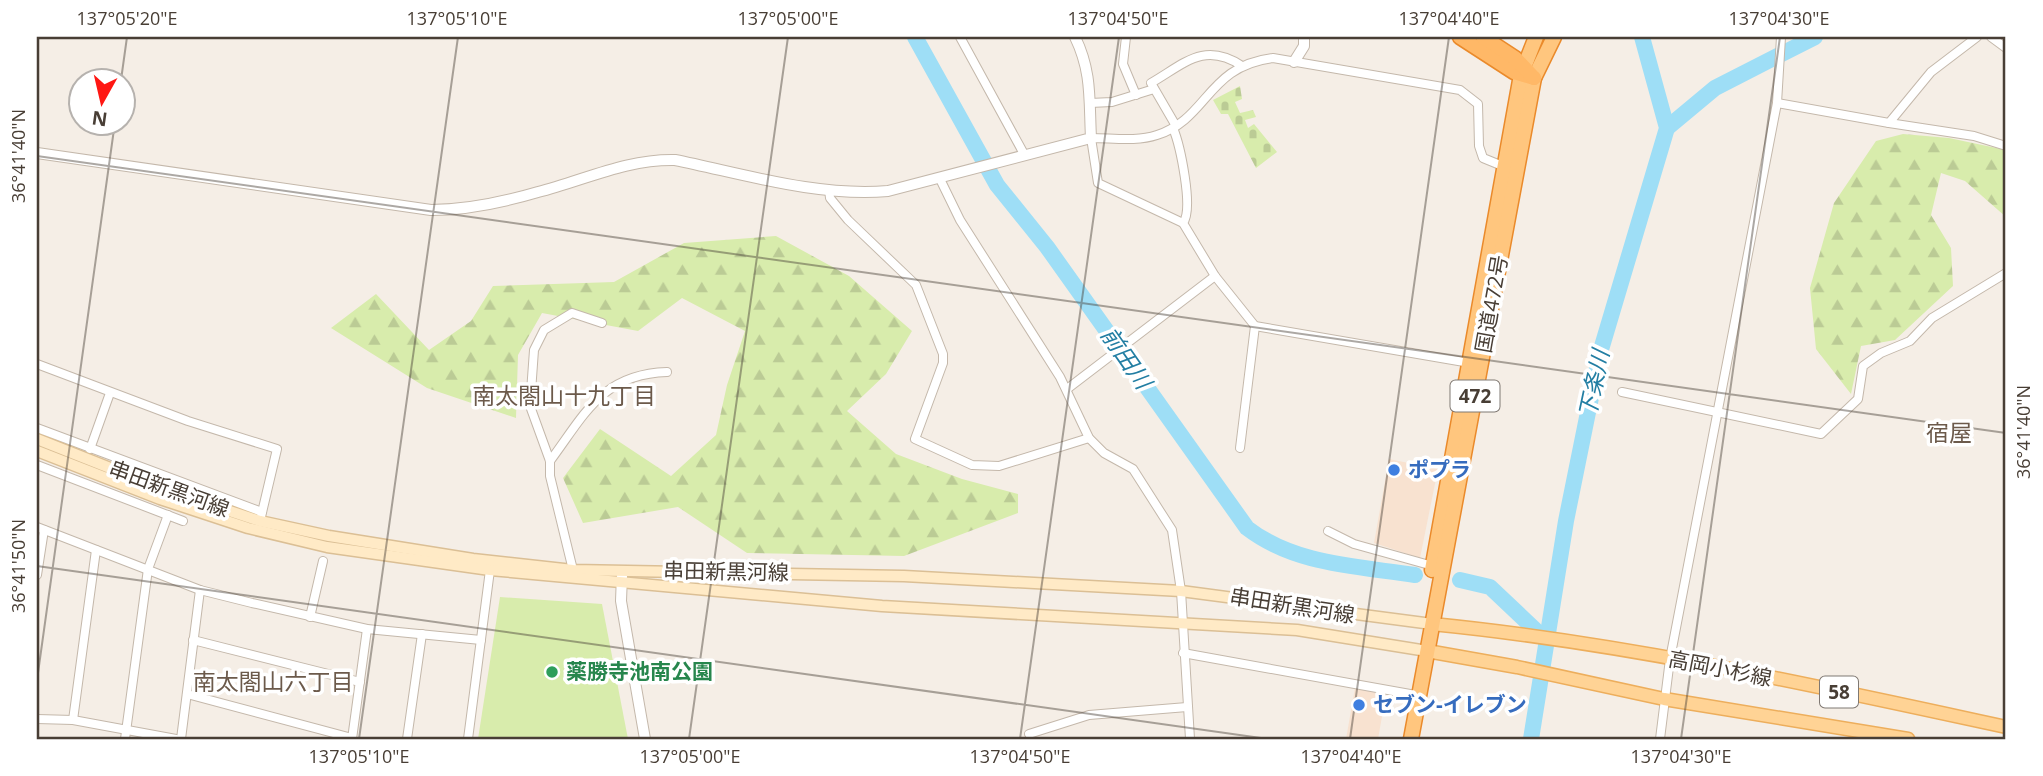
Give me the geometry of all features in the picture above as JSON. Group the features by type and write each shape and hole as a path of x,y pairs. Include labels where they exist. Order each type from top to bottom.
{"highway":[{"path":"1460,37 1526,73"},
{"path":"1483,37 1526,73"},
{"name":"国道472号","path":"1411,739 1427,623 1526,73 1536,37"},
{"name":"国道472号","path":"1526,73 1554,37"},
{"name":"国道472号","path":"1427,623 1433,566 1470,363 1510,168"},
{"name":"国道472号","path":"1402,739 1410,694 1423,650"}],"main road":[{"name":"串田新黒河線","path":"37,439 163,489 329,536 460,557 882,606 1297,630 1423,650"},
{"name":"串田新黒河線","path":"37,451 160,499 248,528 327,547 490,570 622,577 904,576 1181,591 1427,623"},
{"name":"高岡小杉線","path":"1427,623 1524,633 1671,659 2006,727"},
{"name":"高岡小杉線","path":"1423,650 1664,699 1908,739"}],"street":[{"path":"960,37 1024,154"},
{"path":"1074,37 1086,60 1091,138 1098,183 1183,223 1213,268 1215,276 1255,326 1470,363"},
{"path":"1126,37 1123,64 1136,95"},
{"path":"1294,62 1304,46 1304,37"},
{"path":"1660,739 1671,659 1777,103 1781,37"},
{"path":"1889,123 1931,72 1977,37"},
{"path":"1991,37 2006,48"},
{"path":"1183,223 1188,208 1178,140 1151,83 1205,53 1228,57 1241,66"},
{"path":"37,153 431,210 457,210 539,192 605,170 654,159 675,160 829,190 888,191 1091,138 1137,139 1174,127 1227,74 1241,66 1273,58 1460,90 1469,94 1480,110 1481,152 1488,161 1510,168"},
{"path":"1090,103 1112,102 1154,89"},
{"path":"1777,103 1974,136 2005,144"},
{"path":"940,179 960,220 1067,389 1088,438 1104,453 1133,469 1172,530 1181,591 1180,624 1190,739"},
{"path":"829,190 830,198 848,220 916,285 943,354 943,363 915,439 972,465 999,466 1088,438"},
{"path":"1622,392 1719,415 1821,434 1858,399 1863,366 1881,353 1910,341 1932,318 2006,273"},
{"path":"1067,389 1215,276"},
{"path":"573,570 550,476 550,461 530,406 533,362 538,339 554,321 572,313 602,323"},
{"path":"1240,448 1255,326"},
{"path":"37,364 110,393 277,449 261,517 37,428"},
{"path":"550,461 601,392 637,376 667,372"},
{"path":"90,449 110,393"},
{"path":"37,465 183,521"},
{"path":"125,739 148,569 168,515"},
{"path":"37,575 40,529 200,590 367,629 481,640"},
{"path":"1328,531 1354,544 1433,566"},
{"path":"73,720 96,550"},
{"path":"310,617 323,561"},
{"path":"468,739 490,570"},
{"path":"622,577 621,601 645,739"},
{"path":"37,719 73,720 178,739 187,694 200,590"},
{"path":"187,694 352,739 367,629"},
{"path":"407,739 422,635"},
{"path":"193,640 360,681"},
{"path":"1183,653 1410,694"},
{"path":"1029,734 1089,715 1187,707"}],"shaded area":[{"path":"1389,459 1438,469 1420,558 1374,543"},
{"path":"1355,688 1386,694 1378,739 1346,739"}],"green space":[{"path":"1240,86 1242,99 1235,102 1240,113 1253,110 1256,117 1245,120 1248,128 1254,124 1277,152 1256,168 1228,114 1221,114 1213,100"},
{"path":"1903,134 1949,138 2006,150 2006,217 1965,181 1941,173 1931,215 1951,248 1953,286 1895,340 1861,346 1851,394 1816,349 1810,288 1834,203 1876,141"},
{"path":"776,236 849,276 912,331 886,374 847,411 896,454 962,479 1018,494 1018,513 904,556 747,553 678,507 583,523 563,478 600,429 671,476 716,435 727,385 745,331 682,298 638,331 542,313 518,355 516,418 427,388 331,328 376,294 429,350 471,321 493,286 614,282 684,243"},
{"name":"薬勝寺池南公園","path":"500,597 602,604 628,739 478,739"}],"waterway":[{"name":"前田川","path":"915,37 997,185 1047,247 1247,528 1285,550 1306,557 1415,575"},
{"name":"下条川","path":"1531,739 1566,521 1600,353 1667,128 1642,37"},
{"path":"1667,128 1715,88 1815,37"},
{"name":"前田川","path":"1460,580 1490,587 1545,639"}],"place":[{"name":"ポプラ","path":"1394,470"},
{"name":"薬勝寺池南公園","path":"552,672"},
{"name":"セブン-イレブン","path":"1359,705"}],"district":[{"name":"南太閤山十九丁目","path":"564,396"},
{"name":"宿屋","path":"1949,433"},
{"name":"南太閤山六丁目","path":"273,682"}]}
